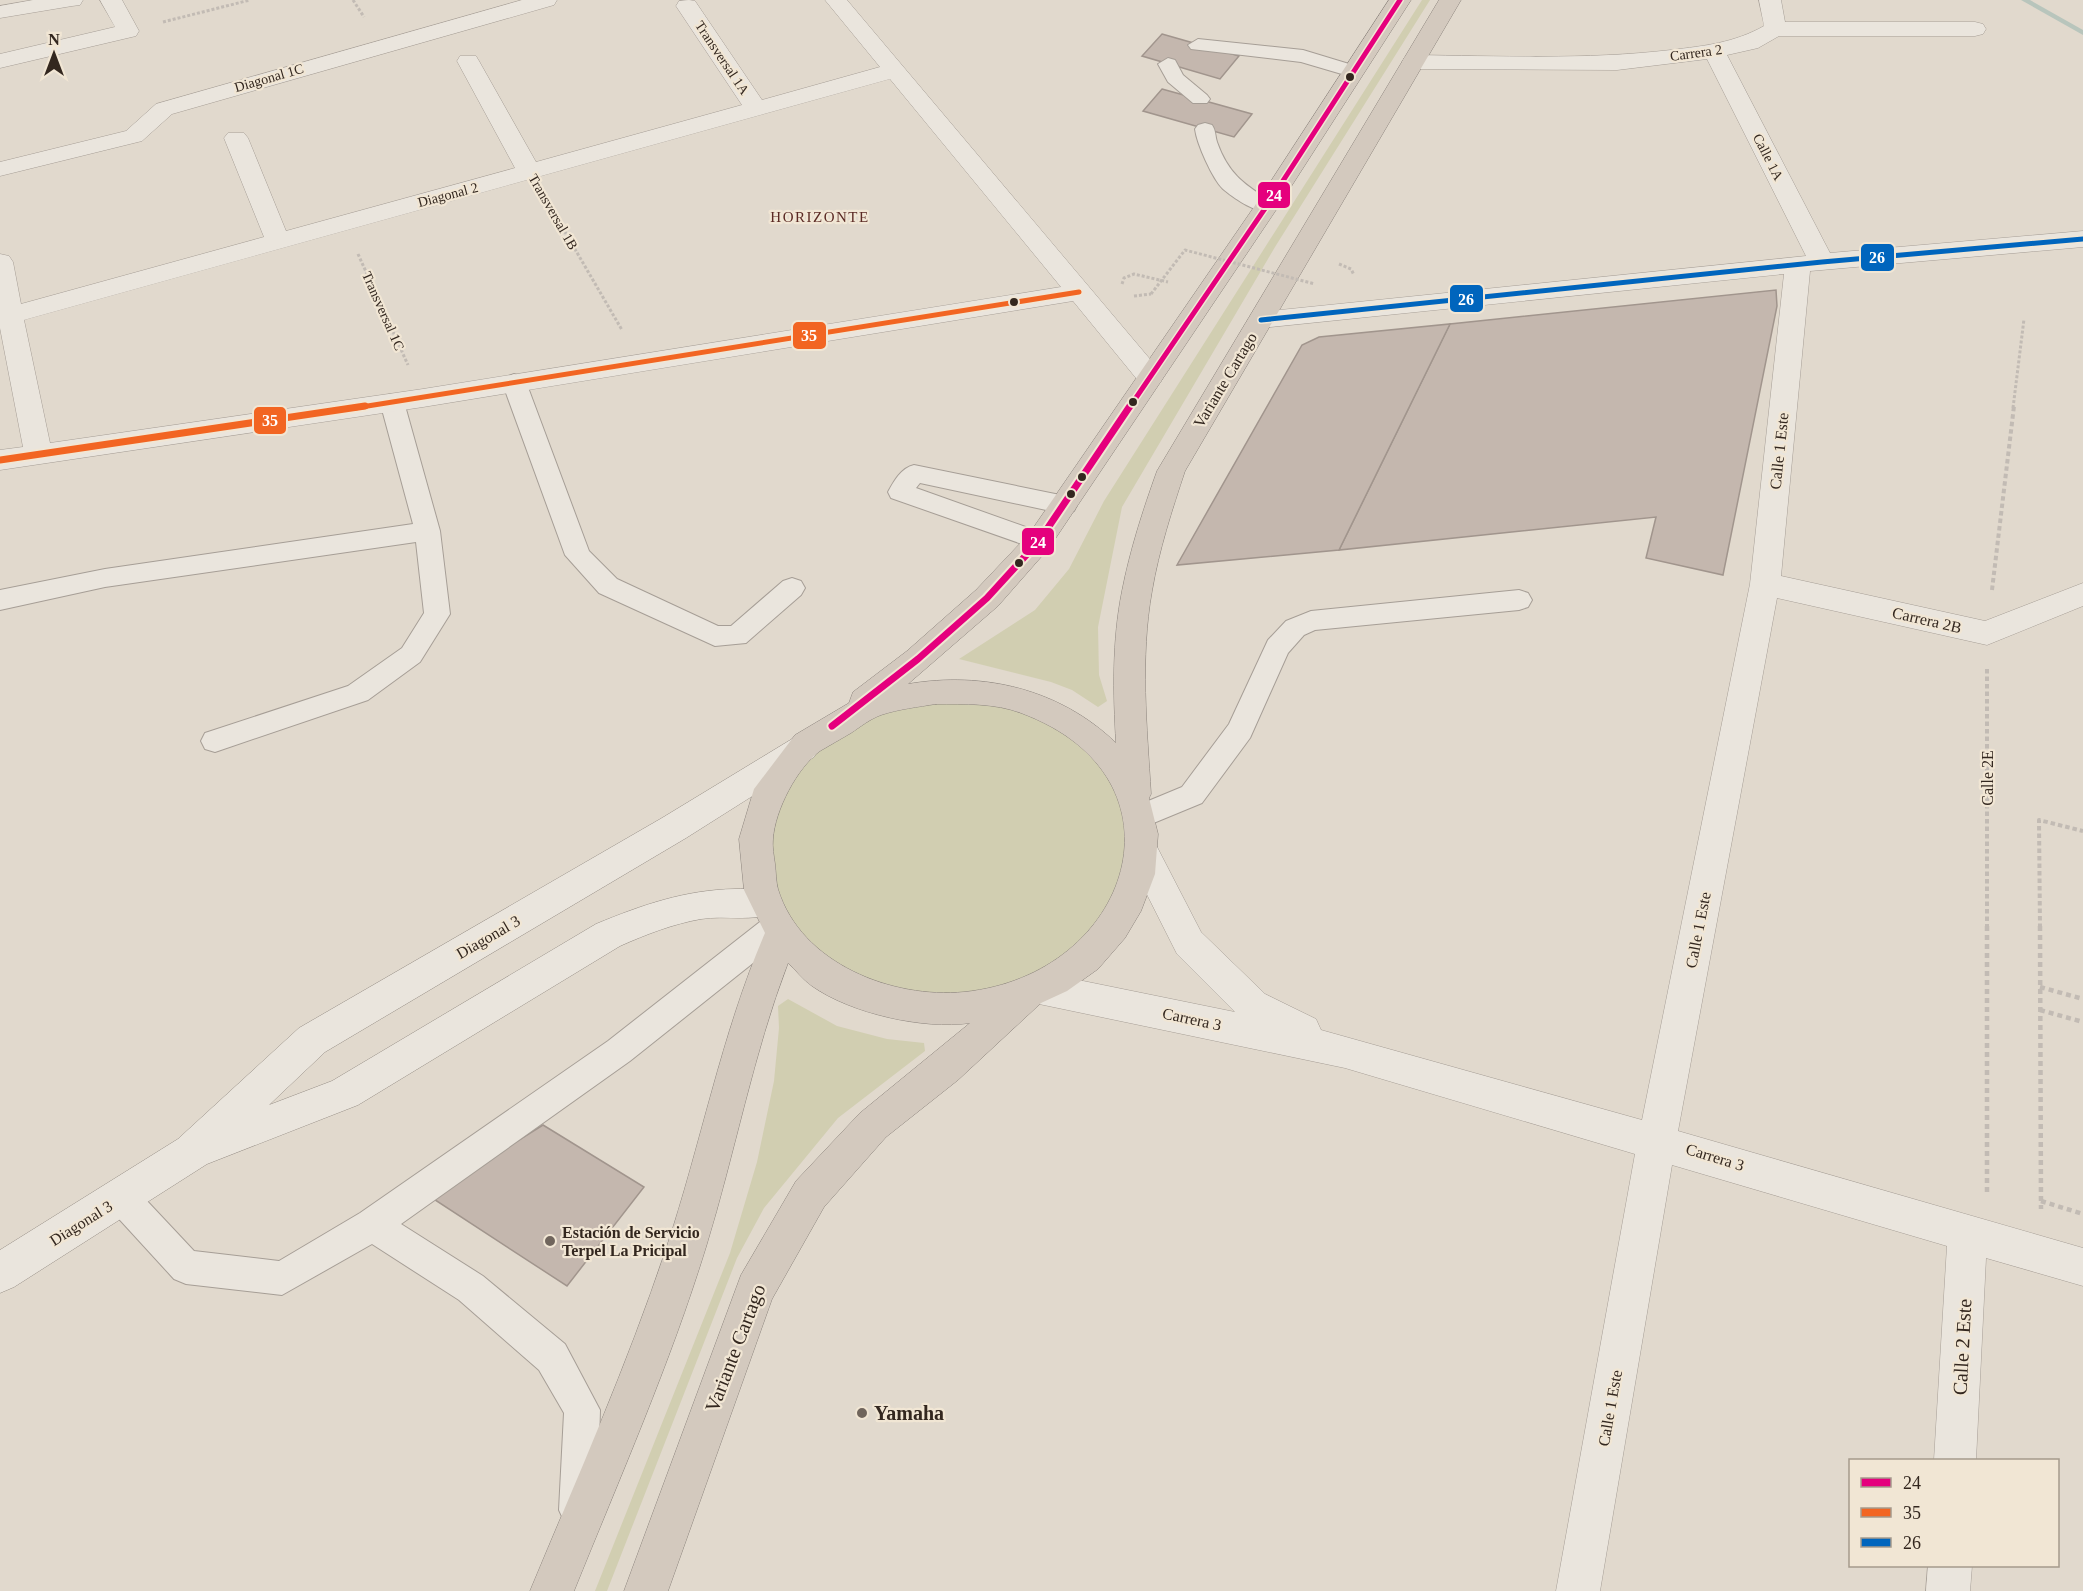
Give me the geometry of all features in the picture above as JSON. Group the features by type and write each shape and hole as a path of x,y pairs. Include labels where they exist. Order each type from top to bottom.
{"highway":[{"path":"1037,989 1000,1002 965,1008 928,1009 858,994 828,978 802,958 774,922 757,879 755,856 757,833 772,788 803,748 918,659 987,597 1039,540 1266,207 1400,0"},
{"name":"Variante Cartago","path":"646,1591 755,1289 810,1194 873,1125 945,1068 1037,989 1074,968 1101,944 1123,915 1137,883 1143,851 1137,809 1128,694 1134,608 1149,537 1171,471 1450,0"},
{"path":"832,726 865,708 908,696 936,692 973,692 1009,697 1043,708 1074,725 1091,739 1121,772 1137,809"},
{"path":"552,1591 647,1356 701,1201 741,1049 763,978 774,922"}],"street":[{"path":"0,12 72,0"},
{"path":"0,61 128,32 111,0"},
{"name":"Diagonal 1C","path":"0,170 134,136 164,108 546,0"},
{"path":"836,0 1150,377"},
{"path":"1770,0 1775,29"},
{"name":"Transversal 1A","path":"687,6 757,110"},
{"name":"Carrera 2","path":"1413,62 1617,63 1714,51 1750,43 1775,29 1975,29"},
{"name":"Calle 1A","path":"1714,51 1810,264"},
{"name":"Transversal 1B","path":"468,61 530,173"},
{"name":"Diagonal 2","path":"5,317 279,243 896,70"},
{"path":"236,138 279,243"},
{"path":"1261,320 1810,264 2083,239"},
{"path":"0,262 5,317 38,454"},
{"name":"Calle 1 Este","path":"1578,1591 1657,1140 1766,584 1810,264"},
{"path":"0,459 423,398 1079,292"},
{"name":"Carrera 2B","path":"1766,584 1987,633"},
{"path":"1987,633 2083,594"},
{"name":"Diagonal 3","path":"0,1273 192,1152 312,1041 674,828 803,748"},
{"name":"Carrera 3","path":"1143,851 1189,943 1197,951 1252,1005 1345,1051"},
{"name":"Diagonal 3","path":"192,1152 345,1093 617,931 653,916 703,904 774,922"},
{"name":"Carrera 3","path":"1037,989 1345,1051 1657,1140 2083,1267"},
{"name":"Calle 2 Este","path":"1955,1459 1977,1236"},
{"path":"1948,1591 1950,1567"}],"lane":[{"path":"1198,45 1303,57 1352,71"},
{"path":"1168,64 1175,78 1200,99"},
{"path":"1205,129 1207,142 1230,184 1266,207"},
{"path":"514,382 578,555 608,586 715,636 737,636 792,588"},
{"path":"215,741 358,693 411,656 437,614 427,531 392,402"},
{"path":"1039,540 900,492 914,473 1065,505"},
{"path":"0,600 105,578 427,531"},
{"path":"1137,809 1192,795 1240,730 1277,647 1295,628 1311,621 1519,600"},
{"path":"121,1197 186,1267 282,1278 372,1225 619,1051 774,922"},
{"path":"372,1225 471,1288 552,1357 582,1410 578,1527"}],"path":[{"path":"128,32 250,0"},
{"name":"Transversal 1B","path":"530,173 640,362"},
{"name":"Transversal 1C","path":"344,224 423,398"},
{"path":"1204,295 1149,276 1134,274 1124,278 1121,287 1133,296 1151,294 1185,249 1315,284"},
{"name":"Calle 2E","path":"1977,1236 1987,633 2024,319"},
{"path":"2041,1254 2039,820 2083,831"},
{"path":"2040,987 2083,999"},
{"path":"2040,1010 2083,1022"},
{"path":"2041,1201 2083,1214"}],"shaded area":[{"path":"1422,0 1430,0 1275,247 1122,507 1098,627 1099,675 1107,701 1098,707 1072,690 1051,682 959,659 1035,610 1069,569 1104,501"},
{"path":"2021,0 2030,0 2083,30 2083,35"},
{"path":"973,692 1100,746 1139,817 1101,944 965,1008 802,959 757,833 832,726"},
{"path":"788,999 837,1026 887,1039 924,1043 925,1051 838,1118 764,1208 737,1258 607,1591 595,1591 730,1253 757,1162 774,1081 779,1028 778,1006"}],"building":[{"path":"1162,34 1239,56 1220,79 1142,56"},
{"path":"1162,89 1252,114 1234,137 1143,111"},
{"path":"1776,290 1777,306 1723,575 1646,558 1656,517 1339,550 1450,324"},
{"path":"1450,324 1339,550 1177,565 1302,345 1319,337"},
{"name":"Estación de Servicio Terpel La Pricipal","path":"543,1125 644,1187 567,1286 429,1196"}],"transit line":[{"name":"24","path":"832,726 918,659 987,598 1039,541 1266,207 1400,0"},
{"name":"26","path":"1261,320 1822,262 2083,239"},
{"name":"35","path":"0,460 423,398 1079,292"}],"place":[{"name":"Estación de Servicio Terpel La Pricipal","path":"550,1241"},
{"name":"Yamaha","path":"862,1413"}],"district":[{"name":"HORIZONTE","path":"820,217"}]}
